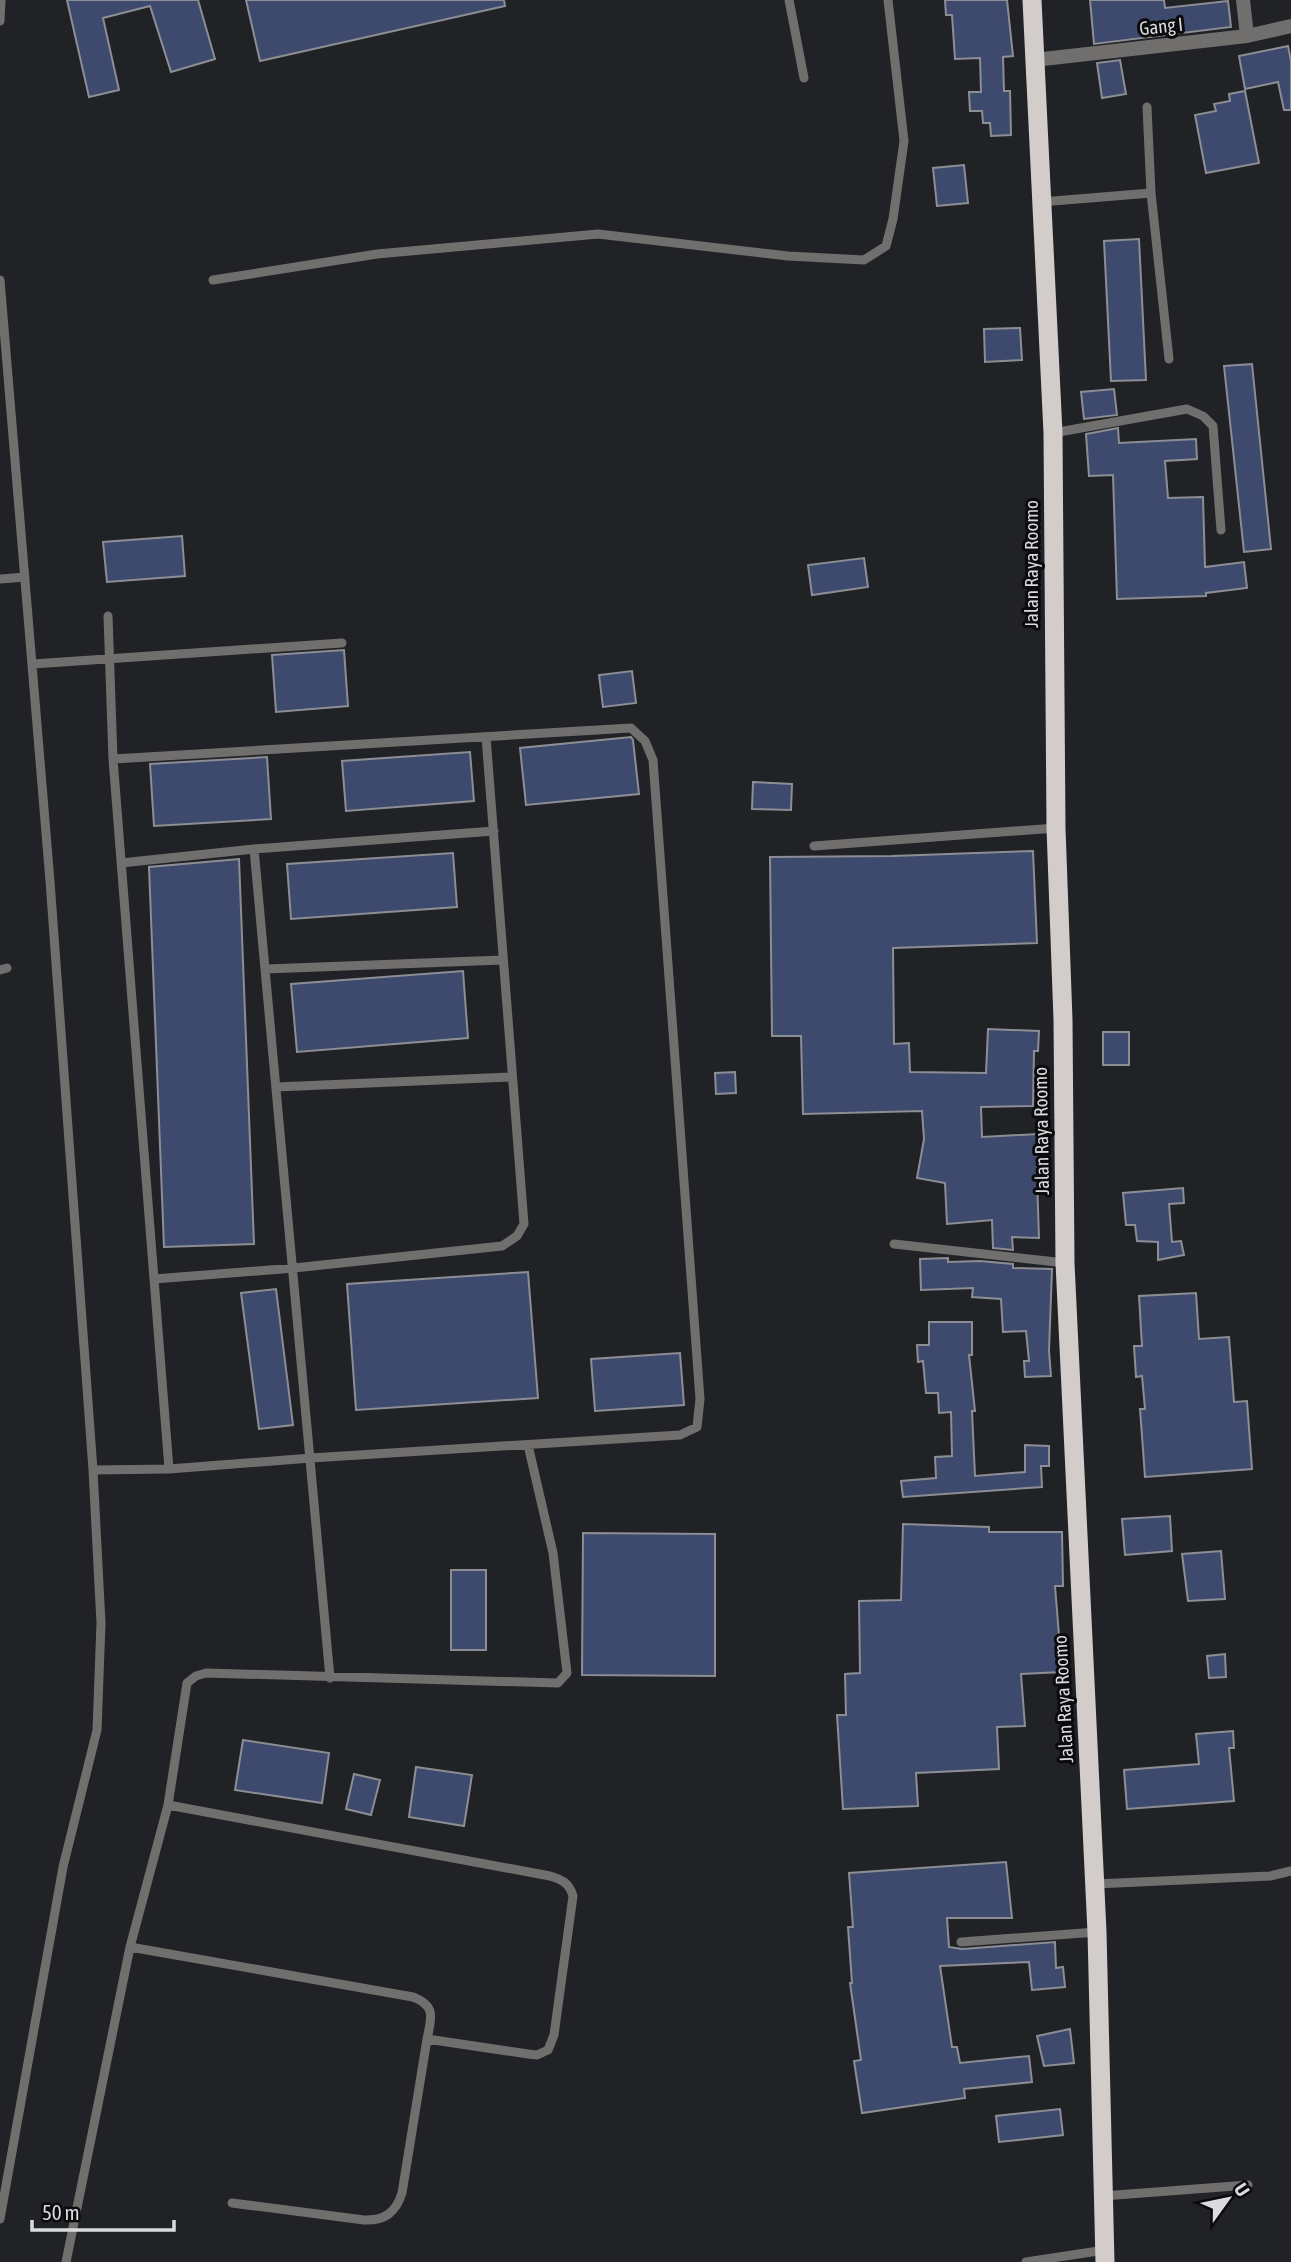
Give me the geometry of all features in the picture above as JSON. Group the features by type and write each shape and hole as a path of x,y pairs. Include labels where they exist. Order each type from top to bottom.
{"highway":[{"name":"Jalan Raya Roomo","path":"1032,0 1053,433 1056,828 1063,1020 1065,1263 1097,1932 1105,2256"}],"street":[{"path":"1243,0 1247,36"},
{"name":"Gang I","path":"1034,60 1247,36 1291,26"}],"lane":[{"path":"0,21 1,0"},
{"path":"789,0 804,78"},
{"path":"213,279 376,254 598,234 788,256 864,260 886,246 893,219 904,141 888,0"},
{"path":"1147,107 1151,192 1169,359"},
{"path":"1041,202 1151,192"},
{"path":"0,279 33,664 93,1470 101,1623 97,1730 63,1867 0,2219"},
{"path":"1053,433 1187,409 1203,416 1213,426 1221,530"},
{"path":"4,578 25,577"},
{"path":"108,616 113,760 169,1469"},
{"path":"33,664 342,643"},
{"path":"93,1470 169,1469 680,1436 697,1427 700,1399 653,760 645,741 631,728 113,760"},
{"path":"154,1279 294,1268 502,1245 517,1236 524,1224 486,737"},
{"path":"814,846 1056,828"},
{"path":"121,863 254,849 494,831"},
{"path":"254,849 330,1678"},
{"path":"266,969 503,960"},
{"path":"276,1087 512,1077"},
{"path":"894,1244 1065,1263"},
{"path":"66,2262 130,1947 168,1805 187,1683 195,1676 206,1673 558,1683 566,1673 553,1553 528,1445"},
{"path":"168,1805 537,1873 565,1881 573,1896 554,2035 548,2050 537,2055 428,2039"},
{"path":"1095,1884 1270,1876 1291,1871"},
{"path":"961,1942 1097,1932"},
{"path":"130,1947 413,1997 429,2007 431,2016 428,2039 402,2193 392,2213 376,2221 232,2203"},
{"path":"1103,2196 1248,2185"},
{"path":"1026,2262 1105,2256"}],"building":[{"path":"67,0 198,0 215,59 171,72 150,6 103,18 119,90 89,97"},
{"path":"246,0 504,0 505,6 260,61"},
{"path":"945,0 1007,0 1013,56 1003,57 1004,91 1010,91 1011,135 991,136 990,123 983,123 982,111 970,111 969,92 981,92 980,58 955,59 952,15 946,15"},
{"path":"1090,0 1164,0 1165,8 1228,1 1231,27 1094,44"},
{"path":"1288,46 1291,61 1291,110 1284,110 1278,82 1245,89 1239,56"},
{"path":"1120,60 1126,94 1102,98 1097,63"},
{"path":"1245,91 1259,163 1206,173 1195,115 1216,111 1214,104 1230,101 1229,94"},
{"path":"964,165 968,203 937,206 933,168"},
{"path":"1139,239 1146,380 1111,381 1104,241"},
{"path":"1020,328 1022,360 985,362 984,329"},
{"path":"1252,364 1271,549 1244,552 1224,366"},
{"path":"1114,389 1117,415 1084,419 1081,392"},
{"path":"1118,428 1119,443 1196,439 1197,459 1165,461 1168,498 1203,497 1205,567 1244,562 1247,588 1206,593 1206,596 1117,599 1113,475 1089,476 1086,434"},
{"path":"182,536 185,576 107,582 103,542"},
{"path":"864,558 868,587 812,595 808,565"},
{"path":"344,650 348,706 276,712 272,655"},
{"path":"632,671 636,703 603,707 599,675"},
{"path":"631,737 639,794 526,805 520,748"},
{"path":"470,752 474,801 346,811 342,761"},
{"path":"267,757 271,819 154,826 150,764"},
{"path":"753,782 792,784 791,810 752,809"},
{"path":"1033,851 1037,943 893,948 894,1044 909,1043 910,1072 986,1073 988,1029 1039,1031 1038,1051 1034,1051 1033,1106 981,1107 982,1137 1038,1134 1039,1238 1012,1237 1013,1250 993,1248 992,1220 947,1224 945,1183 917,1178 924,1139 922,1111 803,1114 801,1036 772,1036 770,857"},
{"path":"453,853 457,907 291,919 287,864"},
{"path":"239,859 254,1244 164,1247 149,867"},
{"path":"463,971 468,1038 297,1052 291,984"},
{"path":"1103,1032 1129,1032 1129,1065 1103,1065"},
{"path":"735,1072 736,1093 716,1094 715,1073"},
{"path":"1183,1188 1184,1203 1169,1204 1172,1242 1181,1241 1184,1255 1158,1260 1158,1242 1137,1241 1135,1225 1126,1225 1123,1193"},
{"path":"948,1258 948,1262 980,1261 1013,1264 1013,1268 1052,1269 1049,1351 1051,1376 1025,1377 1024,1361 1029,1361 1026,1331 1003,1332 1001,1299 972,1297 973,1288 921,1290 920,1259"},
{"path":"528,1272 538,1398 356,1410 347,1284"},
{"path":"276,1289 293,1425 259,1429 241,1293"},
{"path":"1196,1293 1199,1339 1229,1337 1234,1402 1247,1401 1252,1469 1145,1477 1140,1409 1145,1409 1142,1376 1136,1377 1134,1346 1142,1346 1139,1296"},
{"path":"929,1322 972,1322 972,1355 969,1355 975,1411 972,1411 975,1476 1025,1472 1025,1445 1049,1446 1049,1466 1041,1466 1042,1487 903,1497 901,1481 936,1478 935,1457 952,1456 951,1412 939,1413 938,1393 926,1393 923,1361 918,1362 917,1345 929,1345"},
{"path":"680,1353 684,1405 595,1411 591,1359"},
{"path":"1170,1516 1172,1551 1125,1555 1122,1519"},
{"path":"903,1524 989,1527 989,1532 1062,1532 1063,1586 1055,1586 1062,1672 1021,1674 1025,1726 997,1727 999,1769 916,1773 918,1806 843,1809 837,1715 846,1715 845,1674 860,1673 859,1601 901,1600"},
{"path":"583,1533 715,1534 715,1676 582,1675"},
{"path":"1221,1551 1225,1599 1188,1601 1182,1554"},
{"path":"451,1570 486,1570 486,1650 451,1650"},
{"path":"1225,1654 1226,1677 1209,1678 1207,1656"},
{"path":"1233,1731 1234,1748 1229,1748 1234,1801 1127,1809 1124,1770 1199,1764 1196,1734"},
{"path":"243,1740 329,1753 322,1803 235,1790"},
{"path":"416,1767 472,1775 464,1826 409,1817"},
{"path":"354,1774 380,1780 371,1815 346,1809"},
{"path":"1006,1862 1012,1918 947,1918 949,1947 962,1949 1055,1942 1056,1968 1063,1967 1065,1987 1032,1990 1029,1962 940,1966 952,2047 957,2047 960,2063 1029,2056 1032,2082 964,2089 965,2098 862,2113 854,2061 861,2060 850,1983 848,1927 853,1927 849,1873"},
{"path":"1070,2029 1074,2063 1044,2066 1037,2036"},
{"path":"1060,2109 1063,2135 999,2142 996,2116"}]}
